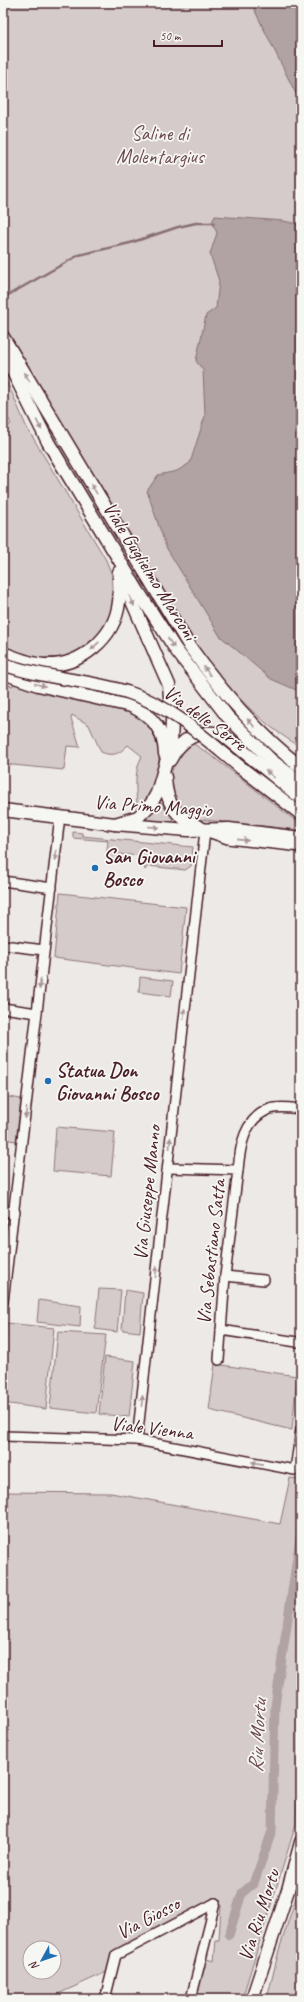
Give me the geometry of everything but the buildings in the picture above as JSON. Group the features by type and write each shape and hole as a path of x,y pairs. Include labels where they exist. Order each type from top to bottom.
{"main road":[{"name":"Viale Guglielmo Marconi","path":"3,337 190,646 222,690 247,718 279,750 301,767"},
{"name":"Viale Guglielmo Marconi","path":"3,352 48,442 138,591 176,650 203,688 245,735 271,760 301,783"},
{"path":"48,442 119,572 169,685 172,720 171,745 158,790 151,804 138,817 115,824"},
{"path":"3,653 24,661 52,665 71,660 88,652 105,636 116,614 119,603 119,572"},
{"name":"Via delle Serre","path":"3,664 37,674 114,688 149,700 189,725 301,814"},
{"path":"3,673 38,685 131,706 145,712 153,720 162,734 169,800 184,821 205,831"},
{"path":"165,770 181,744 196,734 209,731 222,734 301,798"},
{"name":"Via Primo Maggio","path":"3,810 115,824 205,831 229,829 301,838"},
{"name":"Via Riu Mortu","path":"252,1999 288,1890 301,1842"}],"street":[{"path":"3,1302 15,1212 60,816"},
{"path":"205,831 228,839 301,847"},
{"name":"Via Giuseppe Manno","path":"137,1440 205,831"},
{"path":"3,881 52,888"},
{"path":"3,945 44,950"},
{"path":"3,1008 37,1012"},
{"path":"238,1170 242,1139 254,1120 269,1109 301,1109"},
{"name":"Via Sebastiano Satta","path":"168,1168 238,1170 225,1276 219,1360"},
{"path":"3,1211 15,1212"},
{"path":"225,1276 264,1280"},
{"path":"221,1330 297,1342"},
{"name":"Viale Vienna","path":"3,1436 137,1440 295,1470 301,1429"},
{"name":"Via Giosso","path":"105,1999 116,1955 216,1903 191,1999"}],"green space":[{"name":"Saline di Molentargius","path":"3,3 301,3 301,747 264,722 248,707 205,657 192,639 3,323"},
{"path":"3,375 26,426 106,560 113,578 114,591 112,615 105,629 88,647 67,657 38,658 3,647 3,429 11,424 3,407"},
{"path":"18,682 132,712 145,720 153,730 158,743 159,758 153,787 138,812 136,776 142,756 128,745 116,754 101,752 89,725 72,715 71,718 80,747 67,746 64,770 3,764 3,683 12,686"},
{"path":"191,742 212,756 301,825 301,830 196,819 180,811 171,791 171,777 178,758"},
{"path":"160,801 173,819 172,822 145,822 144,818"},
{"path":"73,832 82,833 82,836 193,847 191,866 185,870 148,866 145,870 141,856 118,854 121,861 106,859 108,841 73,838"},
{"path":"60,893 186,907 179,974 54,958"},
{"path":"140,977 173,981 171,996 139,992"},
{"path":"3,1096 21,1099 16,1141 3,1139"},
{"path":"56,1127 115,1132 111,1176 53,1171"},
{"path":"99,1289 121,1290 117,1332 95,1329"},
{"path":"125,1290 143,1293 140,1332 122,1330"},
{"path":"39,1300 81,1306 80,1327 37,1322"},
{"path":"7,1323 54,1328 46,1409 3,1403 3,1366"},
{"path":"58,1332 106,1335 96,1413 50,1408"},
{"path":"105,1357 135,1361 129,1417 99,1414"},
{"path":"215,1364 297,1376 292,1430 209,1410"},
{"path":"301,1468 301,1793 297,1798 296,1824 242,1999 195,1999 206,1959 214,1961 216,1940 219,1940 221,1905 216,1899 157,1928 114,1952 109,1971 47,1999 3,1999 3,1492 111,1493 280,1524 290,1478 299,1479"},
{"path":"301,1882 301,1999 267,1999 279,1950"}],"shaded area":[{"path":"251,3 301,3 301,104"},
{"path":"215,216 284,221 301,225 301,692 271,679 220,636 166,547 147,491 158,475 177,471 190,463 205,416 203,370 196,361 206,315 216,308 219,281 210,254 217,233 212,222"}],"waterway":[{"path":"3,298 79,255 130,243 178,227 196,223 214,223"},
{"name":"Riu Mortu","path":"229,1935 242,1893 254,1883 272,1831 275,1706 301,1530"}],"place":[{"name":"San Giovanni Bosco","path":"95,868"},
{"name":"Statua Don Giovanni Bosco","path":"48,1081"}]}
